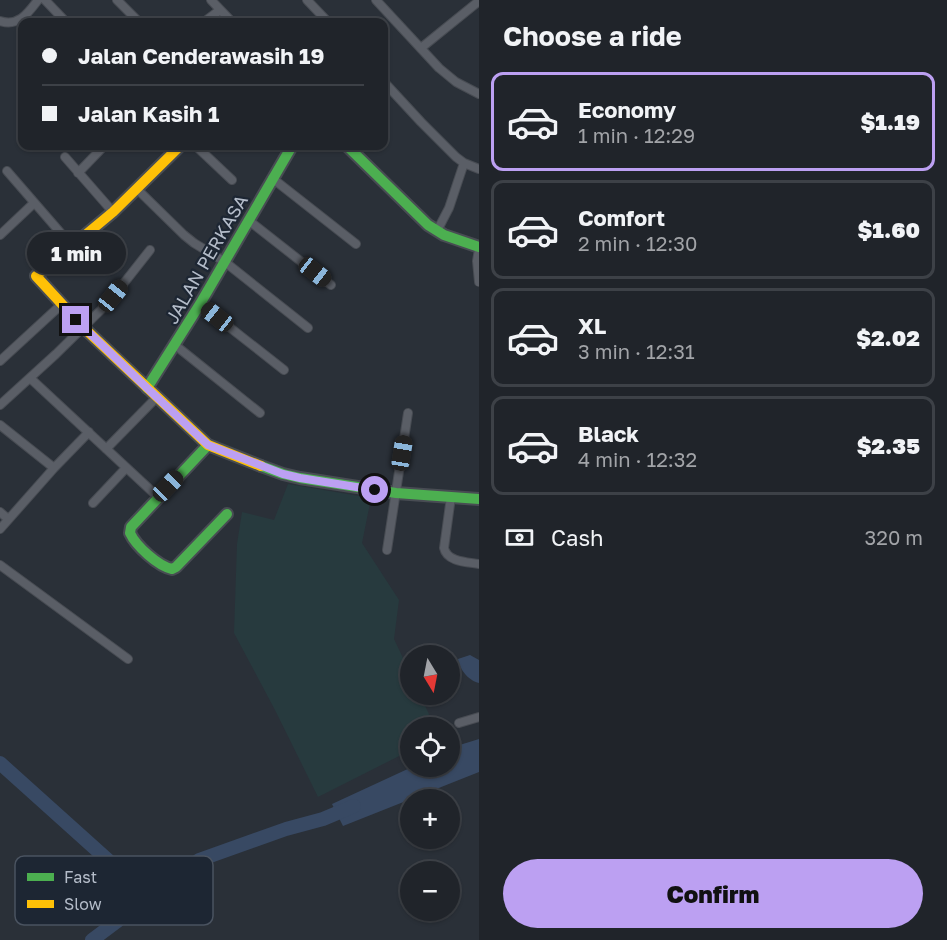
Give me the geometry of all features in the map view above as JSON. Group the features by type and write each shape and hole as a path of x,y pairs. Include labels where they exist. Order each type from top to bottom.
{"street":[{"path":"23,18 38,0"},
{"path":"45,0 62,18"},
{"path":"117,0 135,18"},
{"path":"211,0 228,18"},
{"path":"307,0 324,18"},
{"path":"314,7 320,0"},
{"path":"421,48 479,1"},
{"path":"381,2 447,75 479,94"},
{"path":"209,18 220,10"},
{"path":"0,21 6,23 18,21"},
{"path":"388,86 464,163 479,169"},
{"path":"78,173 100,150"},
{"path":"176,150 112,212 36,276 83,327 208,445 283,474 396,493 479,499"},
{"path":"200,150 232,180"},
{"name":"JALAN PERKASA","path":"147,388 200,304 290,150"},
{"path":"351,150 428,225 454,240 479,248 477,261 479,282"},
{"path":"65,157 112,212"},
{"path":"437,231 453,198 464,163"},
{"path":"7,171 72,246"},
{"path":"272,178 356,244"},
{"path":"137,189 184,235 225,262 308,328"},
{"path":"0,235 34,203"},
{"path":"248,220 331,285"},
{"path":"0,405 109,302 150,250"},
{"path":"0,361 62,304"},
{"path":"200,304 284,370"},
{"path":"175,345 260,413"},
{"path":"30,378 158,497"},
{"path":"106,449 157,397"},
{"path":"387,550 408,413"},
{"path":"0,425 54,468"},
{"path":"0,529 89,432"},
{"path":"208,445 131,527 130,533 144,549 171,569 176,567 227,514"},
{"path":"93,503 126,468"},
{"path":"451,497 445,553 456,560 479,564"},
{"path":"0,512 8,519"},
{"path":"0,565 128,659"},
{"path":"460,723 479,717"}],"green space":[{"path":"288,484 371,498 362,543 399,600 394,639 400,652 400,705 425,705 430,717 400,717 400,756 318,797 234,633 237,544 242,512 274,520"}],"water":[{"path":"470,655 479,660 479,683 468,677 462,670 460,658"},
{"path":"479,739 479,772 436,789 400,789 400,803 343,826 332,804 400,773 400,777 460,777 460,745"}],"waterway":[{"path":"0,763 103,856"},
{"path":"210,856 286,829 323,819 354,806"},
{"path":"92,940 112,925"}],"traffic: fast":[{"path":"147,388 200,304 290,150"},
{"path":"351,150 428,225 444,235 479,247"},
{"path":"208,445 131,527 130,533 148,555 172,569 227,514"},
{"path":"261,466 300,478 396,493 479,499"}],"traffic: slow":[{"path":"176,150 113,212 36,276 83,327 208,445 261,466"}],"route":[{"path":"76,320 208,445 283,474 375,490"}]}
